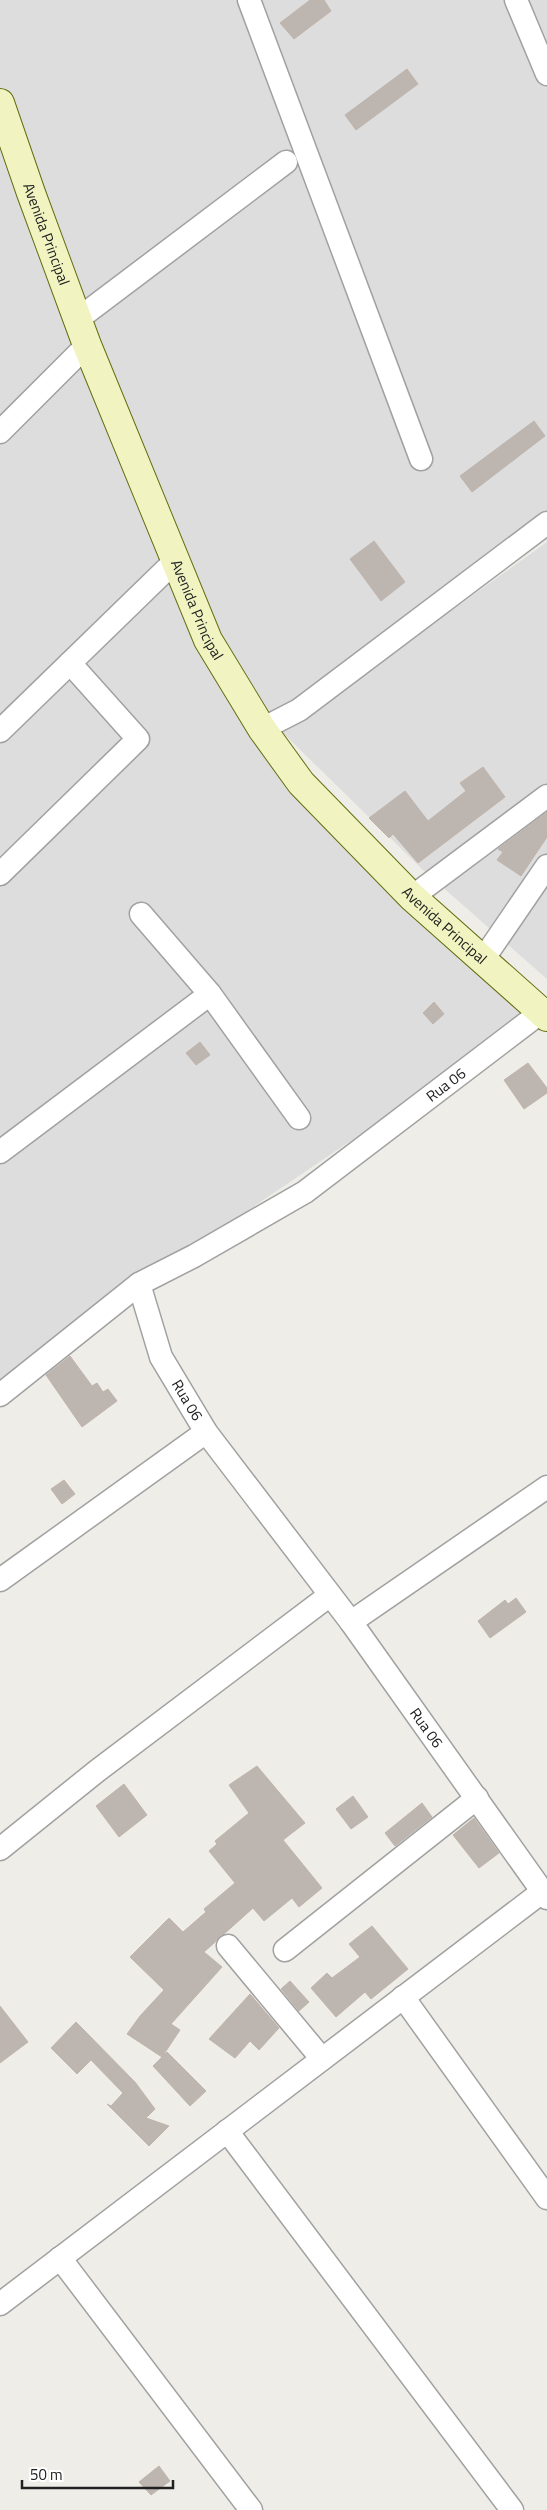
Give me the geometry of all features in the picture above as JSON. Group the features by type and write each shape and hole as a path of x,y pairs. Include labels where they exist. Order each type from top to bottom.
{"street":[{"path":"249,0 421,458"},
{"path":"516,0 547,74"},
{"name":"Avenida Principal","path":"0,103 31,193 88,345 208,640 262,729 300,783 412,897 543,1015"},
{"path":"78,319 286,162"},
{"path":"0,432 88,345"},
{"path":"262,729 299,710 547,523"},
{"path":"0,731 176,560"},
{"path":"0,874 138,739 70,663"},
{"path":"412,897 547,796"},
{"path":"482,961 547,866"},
{"path":"141,914 210,994 299,1118"},
{"path":"0,1152 210,994"},
{"name":"Rua 06","path":"543,1015 305,1192 194,1256 138,1284 161,1357 206,1432 351,1622 544,1895"},
{"path":"0,1395 138,1284"},
{"path":"0,1580 206,1432"},
{"path":"351,1622 547,1487"},
{"path":"0,1849 97,1771 330,1595"},
{"path":"285,1950 477,1798"},
{"path":"0,2304 403,1997 544,1895"},
{"path":"228,1946 322,2059"},
{"path":"403,1997 547,2198"},
{"path":"227,2131 512,2510"},
{"path":"60,2258 251,2510"}],"shaded area":[{"path":"0,0 547,0 547,520 267,725 283,758 540,1013 139,1284 0,1387"},
{"path":"547,542 547,979 423,870 282,732"}],"building":[{"path":"310,0 324,0 331,11 294,39 280,23"},
{"path":"407,69 418,84 356,130 345,115"},
{"path":"534,421 545,436 472,492 460,476"},
{"path":"374,541 405,582 381,601 350,559"},
{"path":"483,767 505,797 418,863 393,834 389,838 369,818 405,791 428,821 466,791 460,783"},
{"path":"547,812 547,837 521,876 497,860 503,852 498,849"},
{"path":"434,1002 444,1014 433,1024 423,1013"},
{"path":"200,1042 210,1055 196,1065 186,1053"},
{"path":"528,1063 547,1088 547,1093 524,1109 504,1080"},
{"path":"70,1356 92,1386 97,1383 103,1392 108,1389 117,1401 82,1427 46,1375"},
{"path":"64,1480 75,1494 62,1504 51,1489"},
{"path":"516,1598 526,1612 490,1638 478,1621 505,1600 508,1604"},
{"path":"257,1766 305,1823 283,1840 322,1888 299,1907 292,1898 264,1921 253,1908 204,1952 222,1967 171,2024 180,2030 162,2057 127,2034 140,2016 164,1990 130,1957 169,1918 183,1932 206,1912 204,1909 235,1883 209,1851 217,1844 215,1841 249,1813 229,1785"},
{"path":"124,1784 147,1815 119,1837 96,1806"},
{"path":"353,1796 368,1817 351,1829 336,1809"},
{"path":"422,1803 432,1817 395,1846 385,1833"},
{"path":"474,1818 499,1853 479,1868 453,1835"},
{"path":"372,1926 408,1969 371,1999 365,1992 336,2017 311,1988 327,1973 332,1978 360,1957 349,1944"},
{"path":"290,1981 309,2002 299,2011 281,1989"},
{"path":"250,1994 279,2028 259,2050 250,2041 235,2058 209,2039"},
{"path":"0,2006 28,2042 0,2063"},
{"path":"76,2022 135,2082 155,2109 146,2118 169,2126 149,2146 107,2104 111,2106 123,2093 91,2060 77,2074 51,2048"},
{"path":"167,2052 206,2091 190,2106 153,2066"},
{"path":"159,2466 170,2481 151,2495 139,2482"}]}
